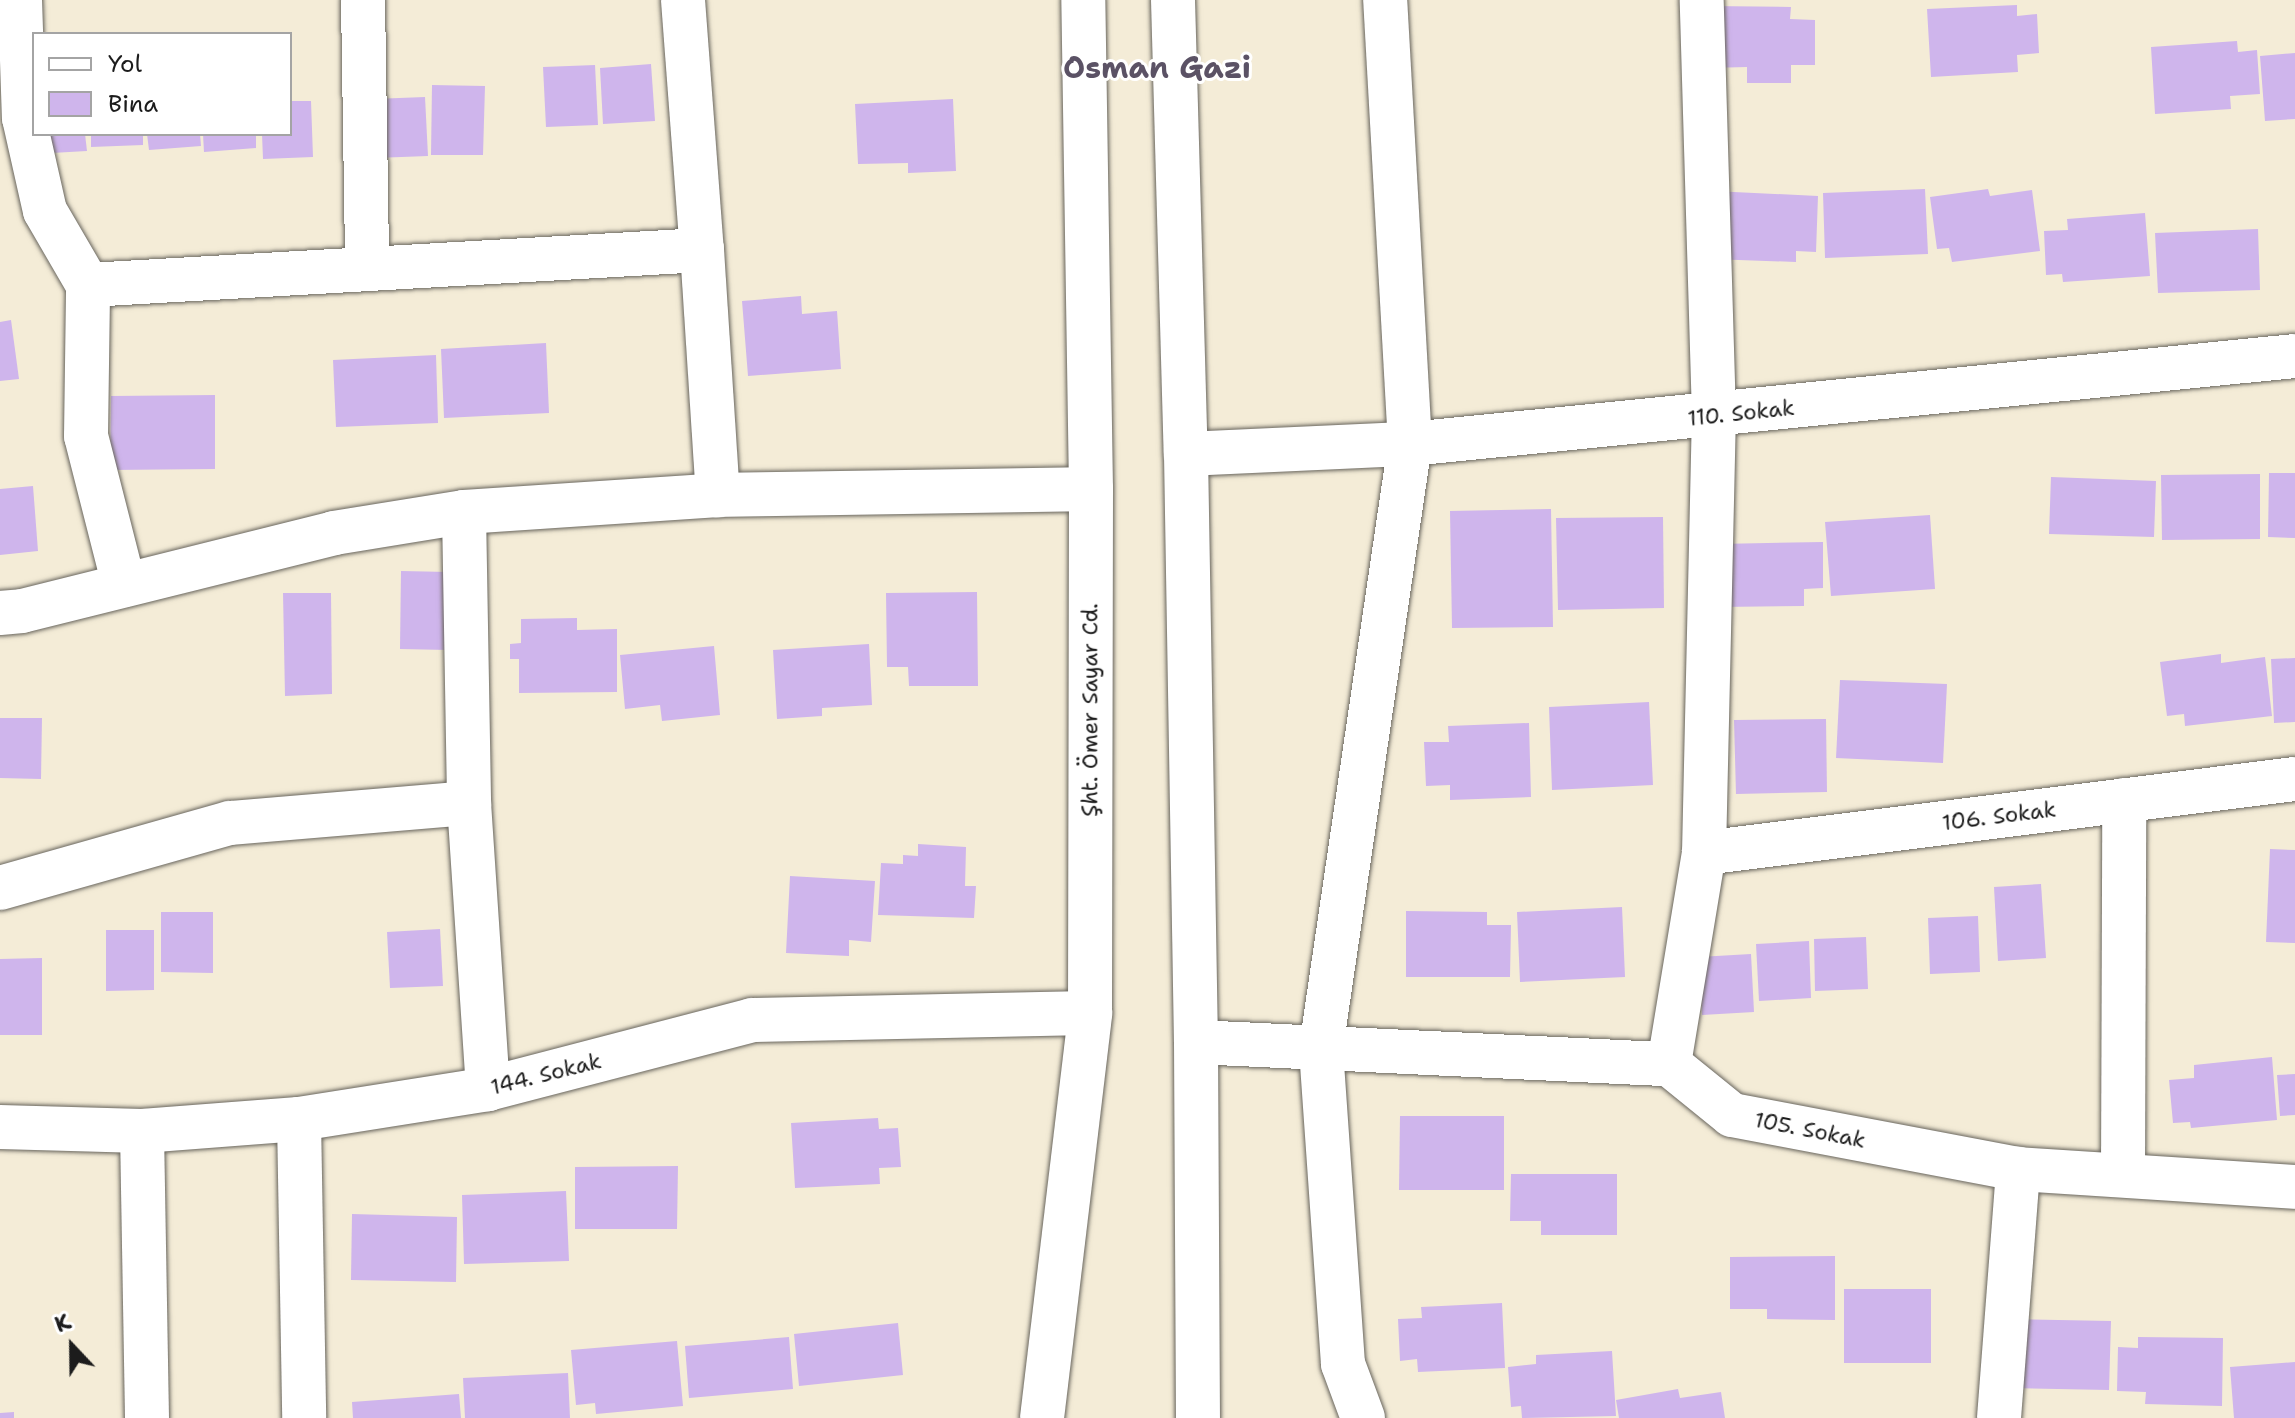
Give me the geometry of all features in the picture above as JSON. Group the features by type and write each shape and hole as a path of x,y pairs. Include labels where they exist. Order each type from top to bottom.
{"street":[{"path":"20,0 24,118 45,211 88,285 86,436 124,585"},
{"path":"363,0 367,269"},
{"path":"683,0 718,495"},
{"name":"Şht. Ömer Sayar Cd.","path":"1042,1418 1090,1013 1091,489 1083,0"},
{"path":"1173,0 1186,454 1196,1042 1198,1418"},
{"path":"1363,1418 1343,1364 1321,1048 1410,444 1385,0"},
{"path":"1196,1042 1669,1064 1704,853 1714,416 1702,0"},
{"path":"88,285 702,250"},
{"name":"110. Sokak","path":"1186,454 1410,444 2295,356"},
{"path":"0,613 22,611 334,533 464,512 718,495 1091,489"},
{"path":"464,512 469,803 488,1089"},
{"name":"106. Sokak","path":"1704,853 2295,779"},
{"path":"2123,1175 2124,800"},
{"path":"0,888 230,823 469,803"},
{"name":"144. Sokak","path":"0,1127 142,1131 299,1119 488,1089 752,1020 1090,1013"},
{"name":"105. Sokak","path":"1669,1064 1732,1115 2018,1169 2295,1187"},
{"path":"299,1119 304,1418"},
{"path":"142,1131 147,1418"},
{"path":"1999,1418 2018,1169"}],"building":[{"path":"2017,5 2017,16 2037,14 2039,53 2017,55 2018,72 1931,77 1927,9"},
{"path":"1708,6 1791,7 1790,19 1815,20 1815,65 1791,65 1791,83 1747,83 1747,67 1708,68"},
{"path":"2237,41 2238,52 2257,50 2260,94 2230,96 2231,109 2155,114 2151,47"},
{"path":"2295,53 2295,119 2265,121 2260,56"},
{"path":"651,64 655,121 603,124 600,68"},
{"path":"595,65 598,125 546,127 543,67"},
{"path":"432,85 485,86 483,155 431,155"},
{"path":"425,97 428,156 375,158 373,99"},
{"path":"953,99 956,171 908,173 908,163 858,164 855,104"},
{"path":"292,101 311,101 313,157 263,159 262,136 292,136"},
{"path":"33,136 85,136 87,151 34,154"},
{"path":"91,136 143,136 143,145 91,147"},
{"path":"147,136 200,136 201,146 149,150"},
{"path":"203,136 256,136 256,148 204,152"},
{"path":"1925,189 1928,254 1825,258 1823,193"},
{"path":"1988,189 1990,196 2032,190 2040,251 1952,262 1949,248 1937,249 1930,197"},
{"path":"1713,191 1818,196 1816,252 1796,251 1796,262 1711,259"},
{"path":"2145,213 2150,276 2063,282 2062,274 2046,275 2044,231 2068,230 2067,219"},
{"path":"2258,229 2260,290 2158,293 2155,233"},
{"path":"801,296 802,314 837,311 841,369 748,376 742,301"},
{"path":"11,320 19,379 0,381 0,322"},
{"path":"546,343 549,413 444,418 441,349"},
{"path":"436,355 438,423 336,427 333,360"},
{"path":"215,395 215,469 110,470 111,396"},
{"path":"2269,473 2295,473 2295,538 2268,537"},
{"path":"2260,474 2260,539 2162,540 2161,475"},
{"path":"2051,477 2156,481 2154,537 2049,534"},
{"path":"33,486 38,551 0,555 0,489"},
{"path":"1551,509 1553,627 1452,628 1450,511"},
{"path":"1930,515 1935,589 1831,596 1825,522"},
{"path":"1663,517 1664,608 1558,610 1556,518"},
{"path":"1823,542 1823,588 1804,589 1804,606 1719,607 1718,544"},
{"path":"401,571 449,572 448,650 400,649"},
{"path":"977,592 978,686 909,686 908,667 887,667 886,593"},
{"path":"283,593 331,593 332,694 285,696"},
{"path":"577,618 577,630 617,629 617,692 519,693 519,659 510,659 510,644 521,643 521,619"},
{"path":"869,644 872,705 822,708 822,716 777,719 773,650"},
{"path":"714,646 720,715 662,721 660,705 625,709 620,655"},
{"path":"2221,654 2221,663 2265,657 2272,716 2185,726 2184,714 2167,716 2160,662"},
{"path":"2295,658 2295,722 2274,723 2271,659"},
{"path":"1840,680 1947,684 1943,763 1836,758"},
{"path":"1649,702 1653,785 1552,790 1549,707"},
{"path":"0,718 42,718 41,779 0,778"},
{"path":"1826,719 1827,792 1736,794 1734,720"},
{"path":"1529,723 1531,797 1450,800 1450,785 1426,786 1424,742 1449,742 1448,726"},
{"path":"918,844 966,847 965,886 976,886 974,918 878,915 881,863 903,864 903,855 918,856"},
{"path":"2270,849 2295,850 2295,943 2266,942"},
{"path":"790,876 875,881 871,942 849,940 849,956 786,953"},
{"path":"2041,884 2046,958 1998,961 1994,887"},
{"path":"1622,907 1625,977 1520,982 1517,912"},
{"path":"1406,911 1487,912 1487,925 1511,925 1510,977 1406,977"},
{"path":"161,912 213,912 213,973 161,972"},
{"path":"1978,916 1980,972 1930,974 1928,918"},
{"path":"440,929 443,986 390,988 387,932"},
{"path":"106,930 154,930 154,990 106,991"},
{"path":"1866,937 1868,989 1815,991 1814,939"},
{"path":"1809,941 1811,998 1759,1001 1756,944"},
{"path":"1751,954 1754,1012 1702,1015 1699,957"},
{"path":"42,958 42,1035 0,1035 0,959"},
{"path":"2272,1057 2277,1120 2191,1128 2190,1122 2173,1123 2169,1080 2194,1078 2194,1065"},
{"path":"2295,1074 2295,1115 2280,1116 2277,1075"},
{"path":"1400,1116 1504,1116 1504,1190 1399,1190"},
{"path":"878,1118 879,1129 898,1128 901,1167 879,1168 880,1184 795,1188 791,1123"},
{"path":"678,1166 677,1229 575,1229 575,1167"},
{"path":"1511,1174 1617,1174 1617,1235 1541,1235 1541,1221 1510,1221"},
{"path":"566,1191 569,1261 464,1264 462,1195"},
{"path":"352,1214 457,1217 456,1282 351,1280"},
{"path":"1835,1256 1835,1320 1767,1319 1767,1309 1730,1309 1730,1257"},
{"path":"1844,1289 1931,1289 1931,1363 1844,1363"},
{"path":"1502,1303 1505,1368 1418,1372 1417,1359 1400,1361 1398,1319 1422,1318 1421,1307"},
{"path":"2008,1319 2111,1321 2109,1390 2007,1388"},
{"path":"898,1323 903,1375 799,1386 794,1334"},
{"path":"789,1337 793,1389 689,1398 685,1346"},
{"path":"2138,1337 2223,1338 2222,1406 2145,1404 2146,1392 2117,1391 2118,1347 2138,1348"},
{"path":"677,1341 683,1406 596,1414 595,1403 576,1405 571,1350"},
{"path":"1612,1351 1616,1416 1522,1418 1521,1406 1511,1407 1508,1367 1536,1364 1536,1355"},
{"path":"2295,1362 2295,1418 2234,1418 2230,1367"},
{"path":"568,1373 570,1418 465,1418 463,1378"},
{"path":"1678,1389 1680,1398 1721,1392 1725,1418 1619,1418 1616,1400"},
{"path":"459,1394 461,1418 353,1418 352,1402"},
{"path":"14,1412 14,1418 0,1418 0,1413"}],"district":[{"name":"Osman Gazi","path":"1157,68"}]}
